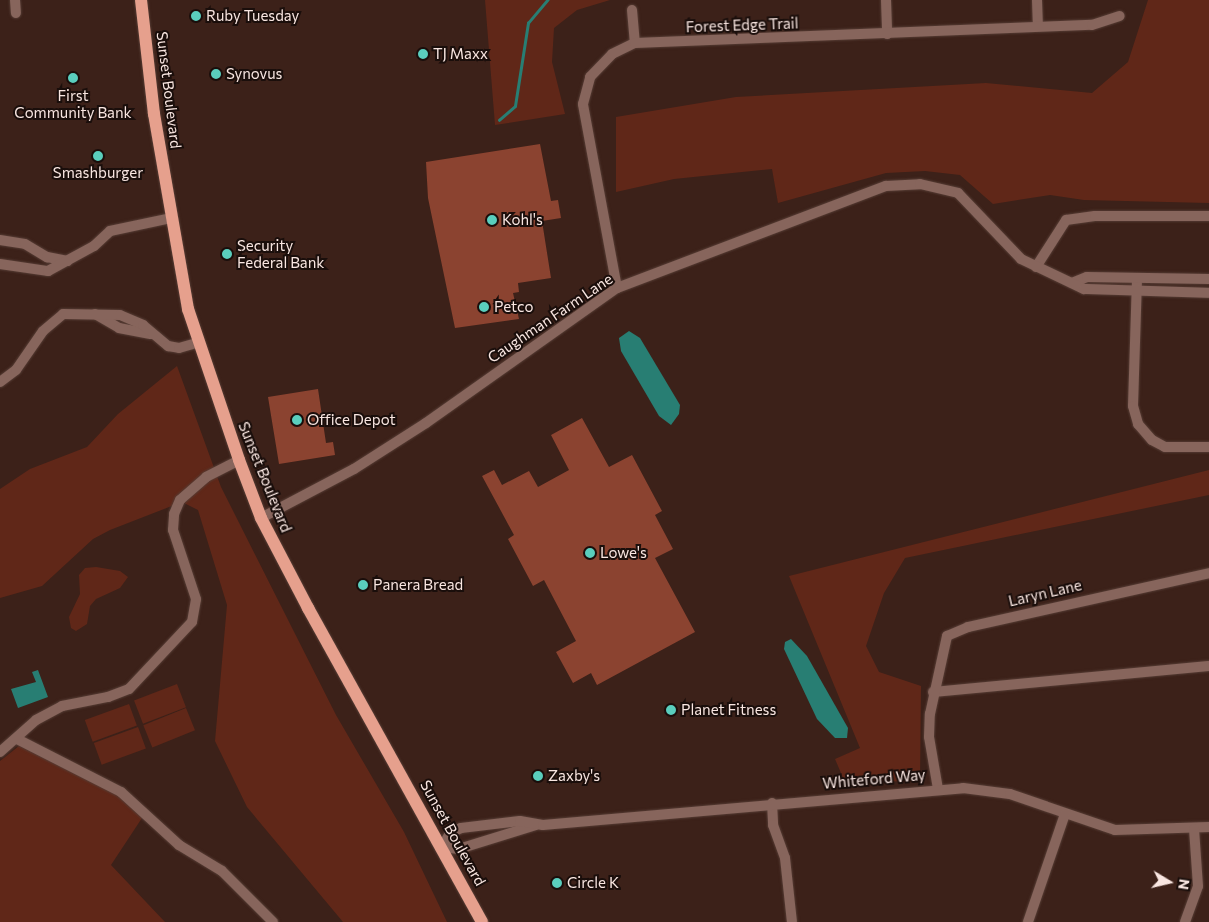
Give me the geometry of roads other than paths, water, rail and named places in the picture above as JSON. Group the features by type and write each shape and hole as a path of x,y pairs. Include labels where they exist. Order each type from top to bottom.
{"main road":[{"name":"Sunset Boulevard","path":"141,0 170,218 197,343 238,460 261,518 482,922"}],"street":[{"path":"15,0 16,13"},
{"path":"886,0 887,34"},
{"path":"1037,0 1038,26"},
{"path":"632,10 635,44"},
{"name":"Forest Edge Trail","path":"617,288 583,104 590,77 601,62 635,44 1092,25 1120,16"},
{"name":"Caughman Farm Lane","path":"261,518 354,469 426,422 617,288 886,186 920,184 958,193 1021,259 1084,289 1209,293"},
{"path":"1036,267 1066,220 1095,216 1209,216"},
{"path":"0,264 38,272 68,261 110,232 170,218"},
{"path":"0,240 68,261"},
{"path":"1072,282 1086,277 1209,279"},
{"path":"1137,279 1133,406 1138,424 1152,440 1166,447 1209,447"},
{"path":"0,382 16,370 56,317 77,312 127,317 168,346 179,348 197,343"},
{"path":"0,752 36,720 62,706 108,697 129,688 192,622 196,599 173,530 174,514 180,500 206,477 238,460"},
{"name":"Laryn Lane","path":"938,789 928,737 933,692 942,646 947,636 957,631 1209,573"},
{"path":"933,692 1209,666"},
{"path":"16,739 121,792 179,845 222,871 273,922"},
{"name":"Whiteford Way","path":"536,825 520,822 461,828 450,833 442,847 459,850 536,825 938,789 999,792 1115,830 1194,829 1209,827"},
{"path":"772,803 774,825 785,858 792,922"},
{"path":"1028,922 1064,814"},
{"path":"1185,922 1198,886 1194,829"}],"water":[{"path":"629,331 640,338 680,405 679,414 671,425 659,416 621,351 619,338"},
{"path":"791,639 807,656 848,728 847,738 835,738 817,719 784,649 785,642"},
{"path":"38,670 48,697 18,708 11,689 36,682 32,672"}],"waterway":[{"path":"499,120 515,106 528,23 547,0"}],"place":[{"name":"Ruby Tuesday","path":"196,16"},
{"name":"TJ Maxx","path":"423,54"},
{"name":"Synovus","path":"216,74"},
{"name":"First Community Bank","path":"73,78"},
{"name":"Smashburger","path":"98,156"},
{"name":"Kohl's","path":"492,220"},
{"name":"Security Federal Bank","path":"227,254"},
{"name":"Petco","path":"484,307"},
{"name":"Office Depot","path":"297,420"},
{"name":"Lowe's","path":"590,553"},
{"name":"Panera Bread","path":"363,585"},
{"name":"Planet Fitness","path":"671,710"},
{"name":"Zaxby's","path":"538,776"},
{"name":"Circle K","path":"557,883"}]}
